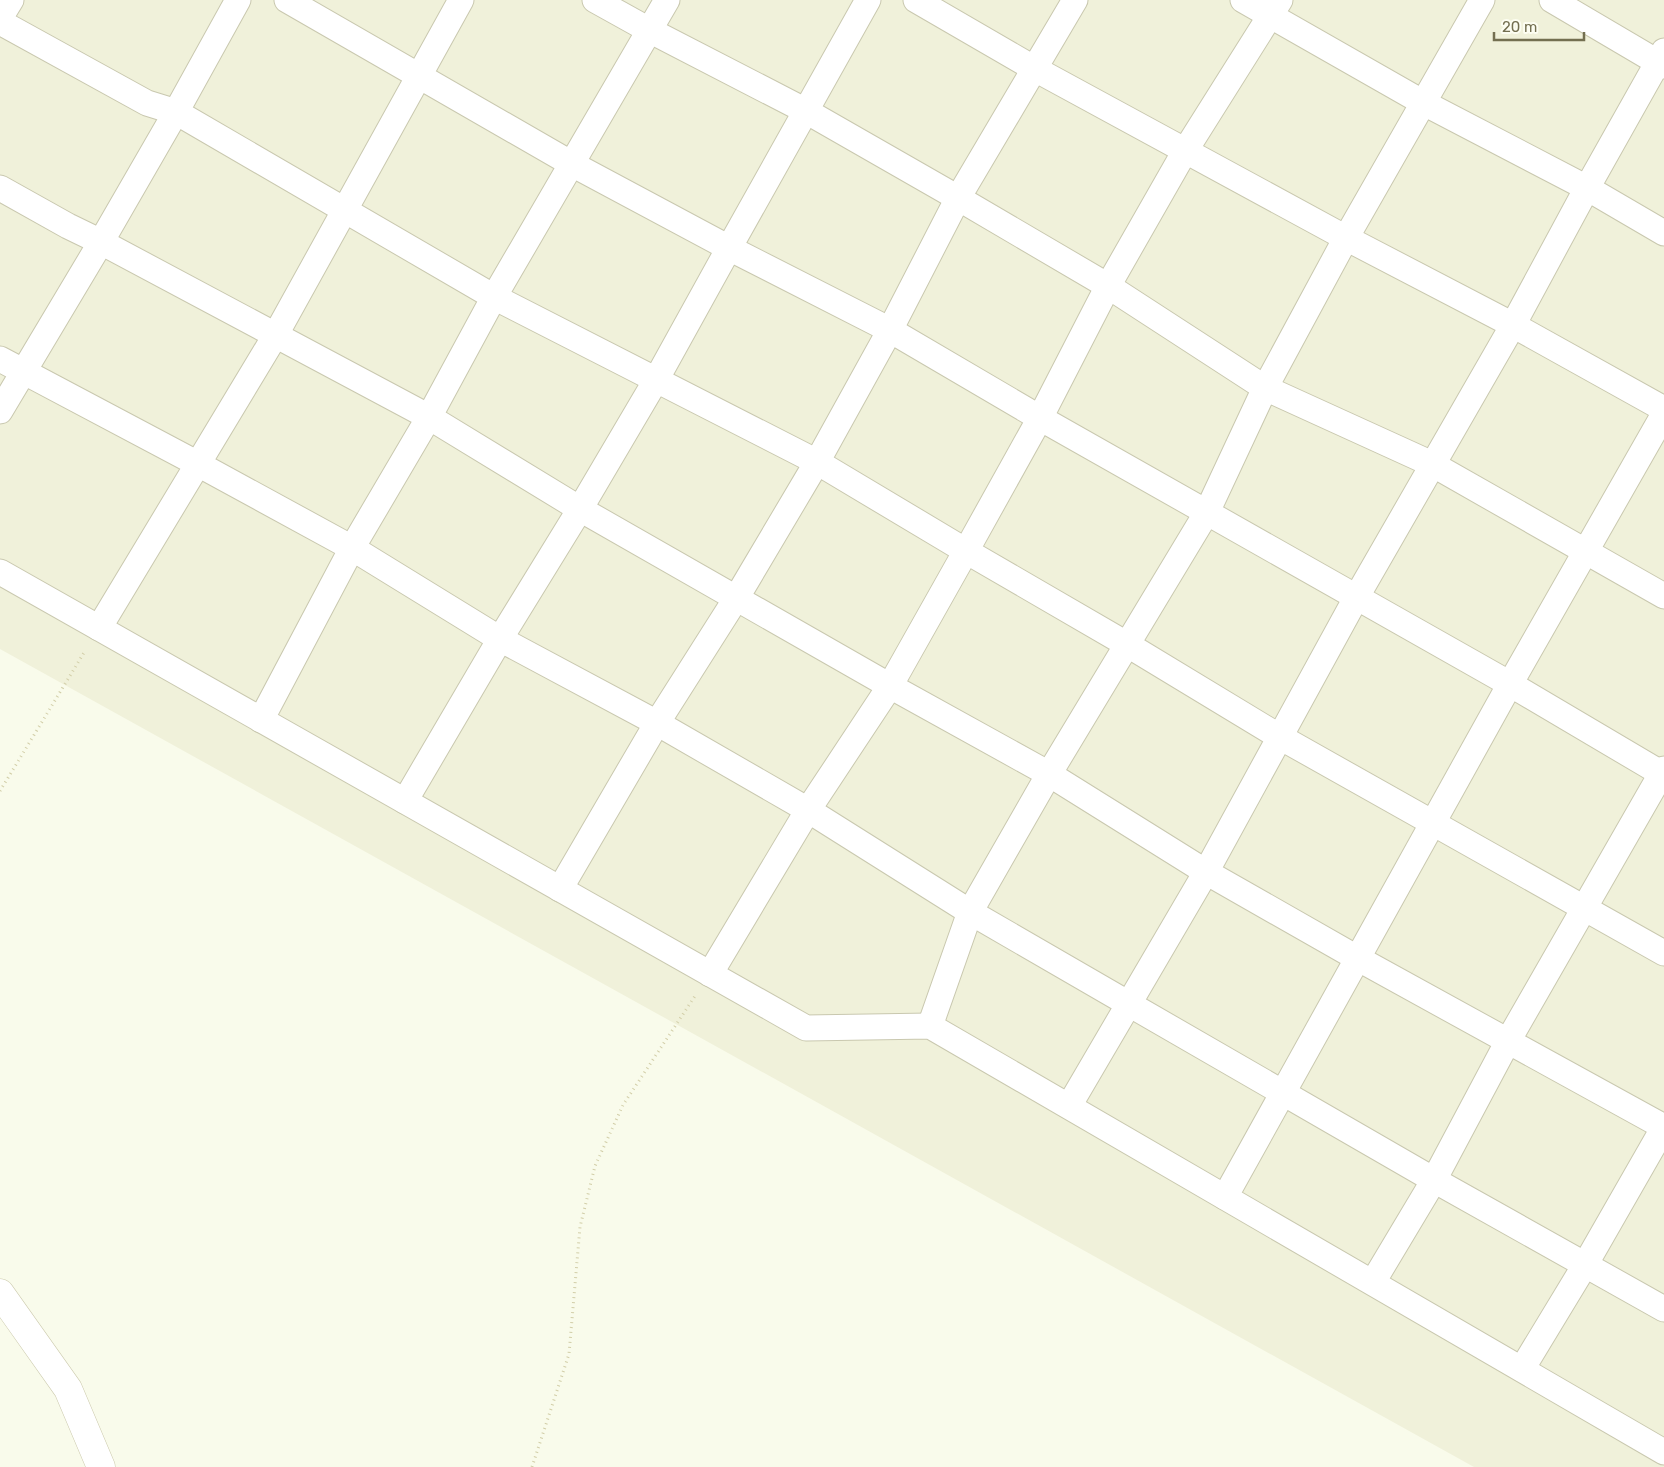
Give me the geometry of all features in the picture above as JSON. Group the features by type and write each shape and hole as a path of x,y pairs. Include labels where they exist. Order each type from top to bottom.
{"main road":[{"path":"0,1293 68,1390 101,1467"}],"street":[{"path":"11,0 0,20 147,103 176,112 494,297 817,462 1280,737 1664,953"},
{"path":"0,411 102,242 238,0"},
{"path":"286,0 572,164 729,248 890,330 1040,418 1663,772 1508,1041 1434,1180 1373,1282"},
{"path":"99,628 275,336 461,0"},
{"path":"595,0 806,111 958,198 1108,286 1266,388 1432,464 1664,596"},
{"path":"262,720 352,548 429,417 494,297 667,0"},
{"path":"405,801 656,380 868,0"},
{"path":"916,0 1035,69 1185,151 1513,325 1664,408"},
{"path":"560,889 657,723 737,598 817,462 890,330 958,198 1075,0"},
{"path":"1243,0 1275,8 1422,102 1587,188 1664,233"},
{"path":"930,1026 970,912 1049,774 1207,512 1266,388 1346,238 1482,0"},
{"path":"1069,1106 1206,872 1356,598 1513,325 1587,188 1662,60 1552,0"},
{"path":"710,974 808,810 890,686 1040,418 1108,286 1185,151 1275,8"},
{"path":"0,188 68,226 102,242 429,417 580,509 890,686 1049,774 1206,872 1357,958 1664,1127 1585,1265 1522,1369"},
{"path":"0,360 198,464 352,548 500,639 657,723 808,810 970,912 1434,1180 1664,1309"},
{"path":"1225,1197 1357,958 1434,824 1510,684 1664,414"},
{"path":"0,572 806,1028 930,1026 1664,1452"}],"path":[{"path":"0,791 99,628"},
{"path":"532,1467 569,1354 580,1228 596,1166 622,1105 710,974"}],"shaded area":[{"path":"0,0 1664,0 1664,1467 1474,1467 0,649"}]}
